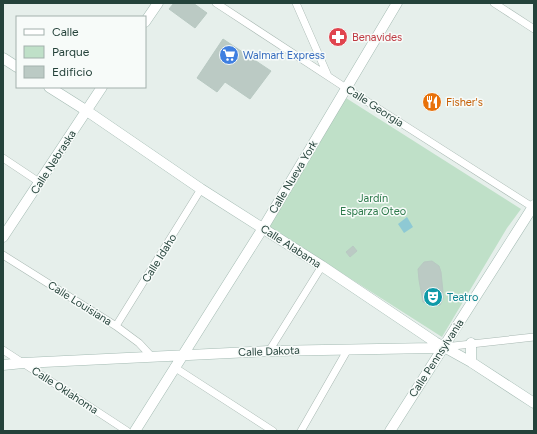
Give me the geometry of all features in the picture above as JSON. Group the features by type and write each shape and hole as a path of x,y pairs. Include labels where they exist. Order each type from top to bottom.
{"street":[{"path":"146,21 158,3"},
{"name":"Calle Georgia","path":"216,3 533,207"},
{"path":"296,3 328,76"},
{"name":"Calle Nueva York","path":"135,431 263,228 397,3"},
{"path":"494,3 534,28"},
{"path":"3,58 16,66"},
{"name":"Calle Alabama","path":"51,88 201,189 322,266 444,347 534,403"},
{"name":"Calle Nebraska","path":"3,237 101,88"},
{"path":"3,158 39,182"},
{"name":"Calle Idaho","path":"116,326 201,189"},
{"name":"Calle Pennsylvania","path":"390,431 533,207"},
{"name":"Calle Louisiana","path":"3,255 116,326 139,343 152,357"},
{"path":"269,351 322,266"},
{"name":"Calle Dakota","path":"3,365 269,351 432,348 534,337"},
{"path":"470,362 471,343"},
{"path":"301,431 348,349"},
{"name":"Calle Oklahoma","path":"3,350 127,431"},
{"path":"174,367 273,431"}],"green space":[{"name":"Jardín Esparza Oteo","path":"346,98 521,209 507,228 442,337 265,224"}],"water":[{"path":"407,217 413,227 404,233 398,224"}],"building":[{"path":"174,3 193,3 207,13 195,28 169,9"},
{"name":"Walmart Express","path":"223,39 271,71 250,99 225,82 217,92 197,78"},
{"path":"353,246 357,251 350,257 346,252"},
{"path":"432,261 439,266 441,272 443,299 440,305 431,306 429,303 423,302 418,269 424,262"}],"place":[{"name":"Benavides","path":"338,37"},
{"name":"Walmart Express","path":"229,55"},
{"name":"Fisher's","path":"432,102"},
{"name":"Teatro","path":"433,297"}]}
